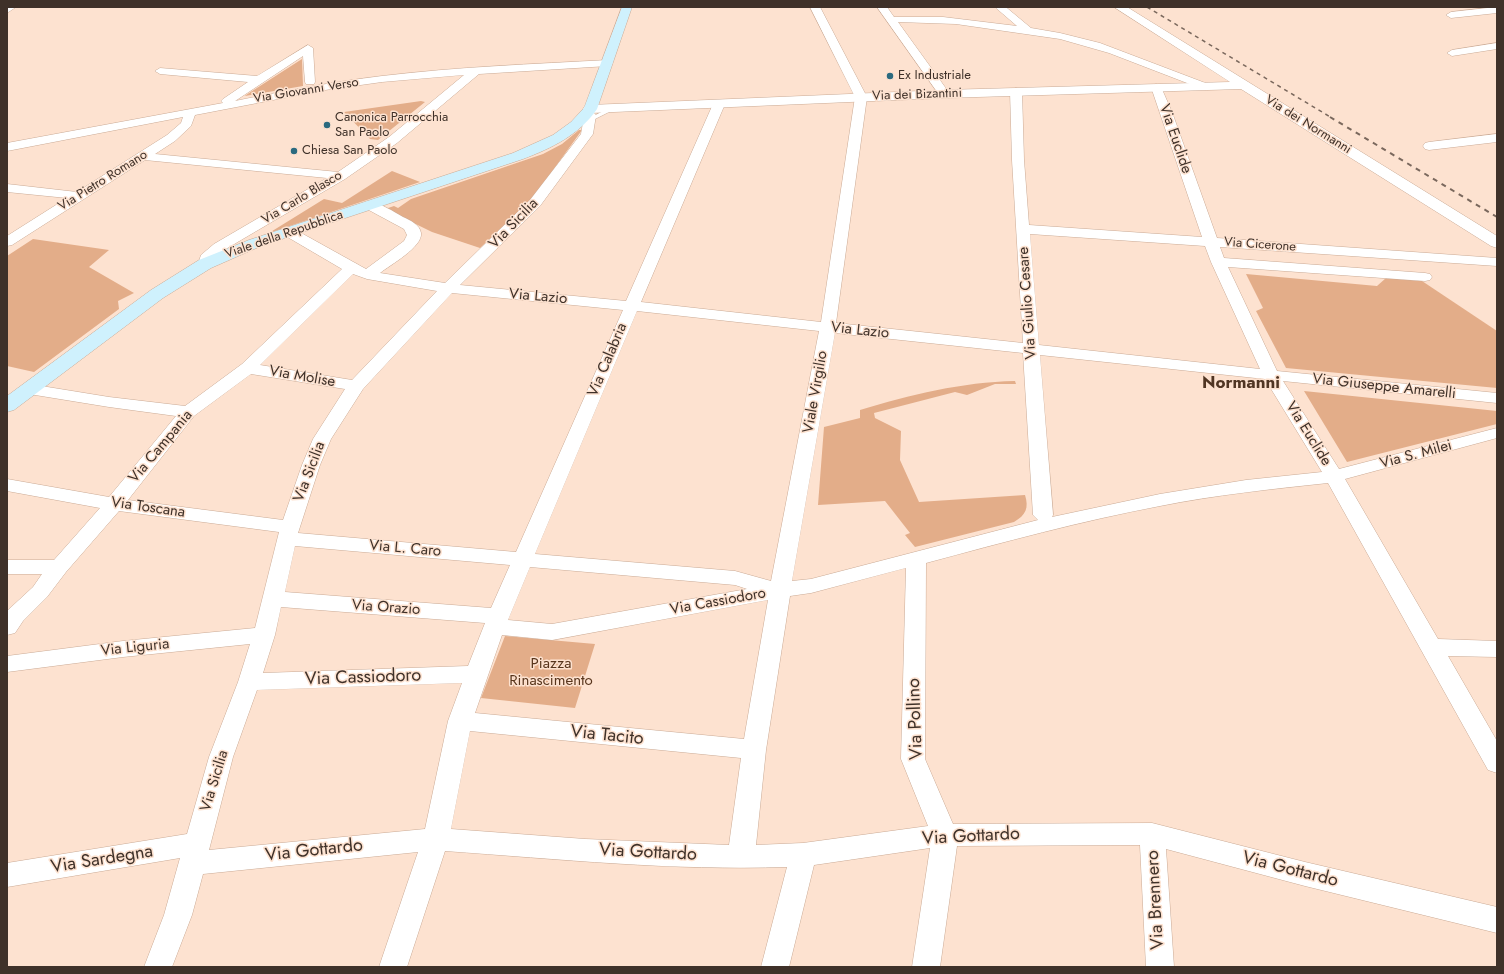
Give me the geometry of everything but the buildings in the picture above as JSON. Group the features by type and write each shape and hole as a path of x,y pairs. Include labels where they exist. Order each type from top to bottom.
{"main road":[{"path":"589,114 627,7"},
{"name":"Viale della Repubblica","path":"7,406 157,294 205,264 255,243 518,156 543,146 560,136 589,114"}],"street":[{"path":"7,10 11,7"},
{"path":"815,7 861,97"},
{"path":"882,7 944,94"},
{"path":"1003,7 1001,8 1028,30"},
{"name":"Via dei Normanni","path":"1119,7 1497,243"},
{"path":"1451,15 1497,10"},
{"path":"891,20 932,19 1028,30 1081,41 1129,57 1204,86"},
{"path":"1452,53 1497,46"},
{"path":"228,105 227,101 308,48 310,82"},
{"path":"1479,49 1497,57"},
{"name":"Via Giovanni Verso","path":"7,148 325,87 476,71 608,63"},
{"path":"160,71 260,80"},
{"name":"Via Carlo Blasco","path":"205,264 206,258 219,248 340,176 393,140 476,71"},
{"name":"Via dei Bizantini","path":"589,114 612,108 861,97 1244,85"},
{"name":"Via Euclide","path":"1156,87 1166,112 1210,242 1271,375 1334,476 1497,763"},
{"name":"Via Giulio Cesare","path":"1016,92 1018,160 1043,515"},
{"name":"Viale Virgilio","path":"741,857 754,750 780,590 828,327 861,97"},
{"name":"Via Calabria","path":"496,621 719,104"},
{"name":"Via Pietro Romano","path":"7,242 143,156 180,130 187,124 190,112"},
{"name":"Via Sicilia","path":"158,967 178,915 222,757 264,635 289,533 311,465 322,439 356,386 448,288 535,203 587,134 589,114"},
{"path":"1429,146 1497,138"},
{"path":"143,156 340,176"},
{"path":"7,188 80,196"},
{"name":"Via Campania","path":"7,627 15,616 40,592 59,567 114,504 188,412 248,368 359,272 410,244 414,239 412,229 370,205"},
{"path":"255,243 261,222"},
{"name":"Via Cicerone","path":"1023,229 1497,262"},
{"path":"289,232 359,272"},
{"path":"1218,262 1425,277 1412,256"},
{"name":"Via Lazio","path":"359,272 448,288 631,306 1271,375"},
{"name":"Via Molise","path":"248,368 356,386"},
{"name":"Via Giuseppe Amarelli","path":"1271,375 1497,398"},
{"path":"29,389 110,402 188,412"},
{"name":"Via S. Milei","path":"780,590 811,586 916,560 1048,524 1160,500 1246,486 1334,476 1497,433"},
{"name":"Via Toscana","path":"7,485 289,533"},
{"name":"Via L. Caro","path":"289,533 523,559"},
{"name":"Via Cassiodoro","path":"523,559 735,578 780,590"},
{"name":"Via Pollino","path":"916,560 913,758 945,836"},
{"path":"7,567 59,567"},
{"name":"Via Cassiodoro","path":"496,621 552,632 780,590"},
{"name":"Via Orazio","path":"273,599 496,621"},
{"path":"393,967 436,840 460,721 496,621"},
{"name":"Via Liguria","path":"7,664 123,649 264,635"},
{"path":"1431,647 1497,649"},
{"name":"Via Cassiodoro","path":"249,682 477,674"},
{"name":"Via Tacito","path":"460,721 754,750"},
{"name":"Via Gottardo","path":"194,854 436,840 585,850 741,857 803,855 945,836 1152,834 1305,874 1497,920"},
{"name":"Via Brennero","path":"1152,834 1160,967"},
{"path":"926,967 945,836"},
{"name":"Via Sardegna","path":"7,876 194,854"},
{"path":"775,967 803,855"}],"green space":[{"path":"302,59 303,86 245,96 246,95"},
{"path":"421,101 425,102 378,140 370,139 344,112"},
{"path":"579,130 582,130 530,202 480,248 432,232 385,209 394,206 398,208 411,199 543,154 562,144"},
{"path":"392,171 420,182 269,233 324,199 342,203"},
{"path":"33,239 109,250 89,267 134,293 118,301 119,309 34,372 7,366 7,256"},
{"path":"1246,274 1377,286 1386,278 1422,281 1497,331 1497,388 1286,368 1256,311 1263,308"},
{"path":"1015,381 1016,384 995,384 967,395 955,392 874,413 875,418 901,431 900,460 919,502 1025,495 1027,504 1026,511 1014,522 915,547 905,535 910,533 885,501 818,505 824,427 860,418 860,410 917,394 975,384"},
{"path":"1304,391 1497,411 1497,424 1347,462"},
{"name":"Piazza Rinascimento","path":"505,636 595,644 575,708 481,698"}],"railway":[{"path":"1147,7 1332,118"},
{"path":"1330,117 1497,217"}],"place":[{"name":"Ex Industriale","path":"890,76"},
{"name":"Canonica Parrocchia San Paolo","path":"327,125"},
{"name":"Chiesa San Paolo","path":"294,151"}],"district":[{"name":"Normanni","path":"1241,384"}]}
